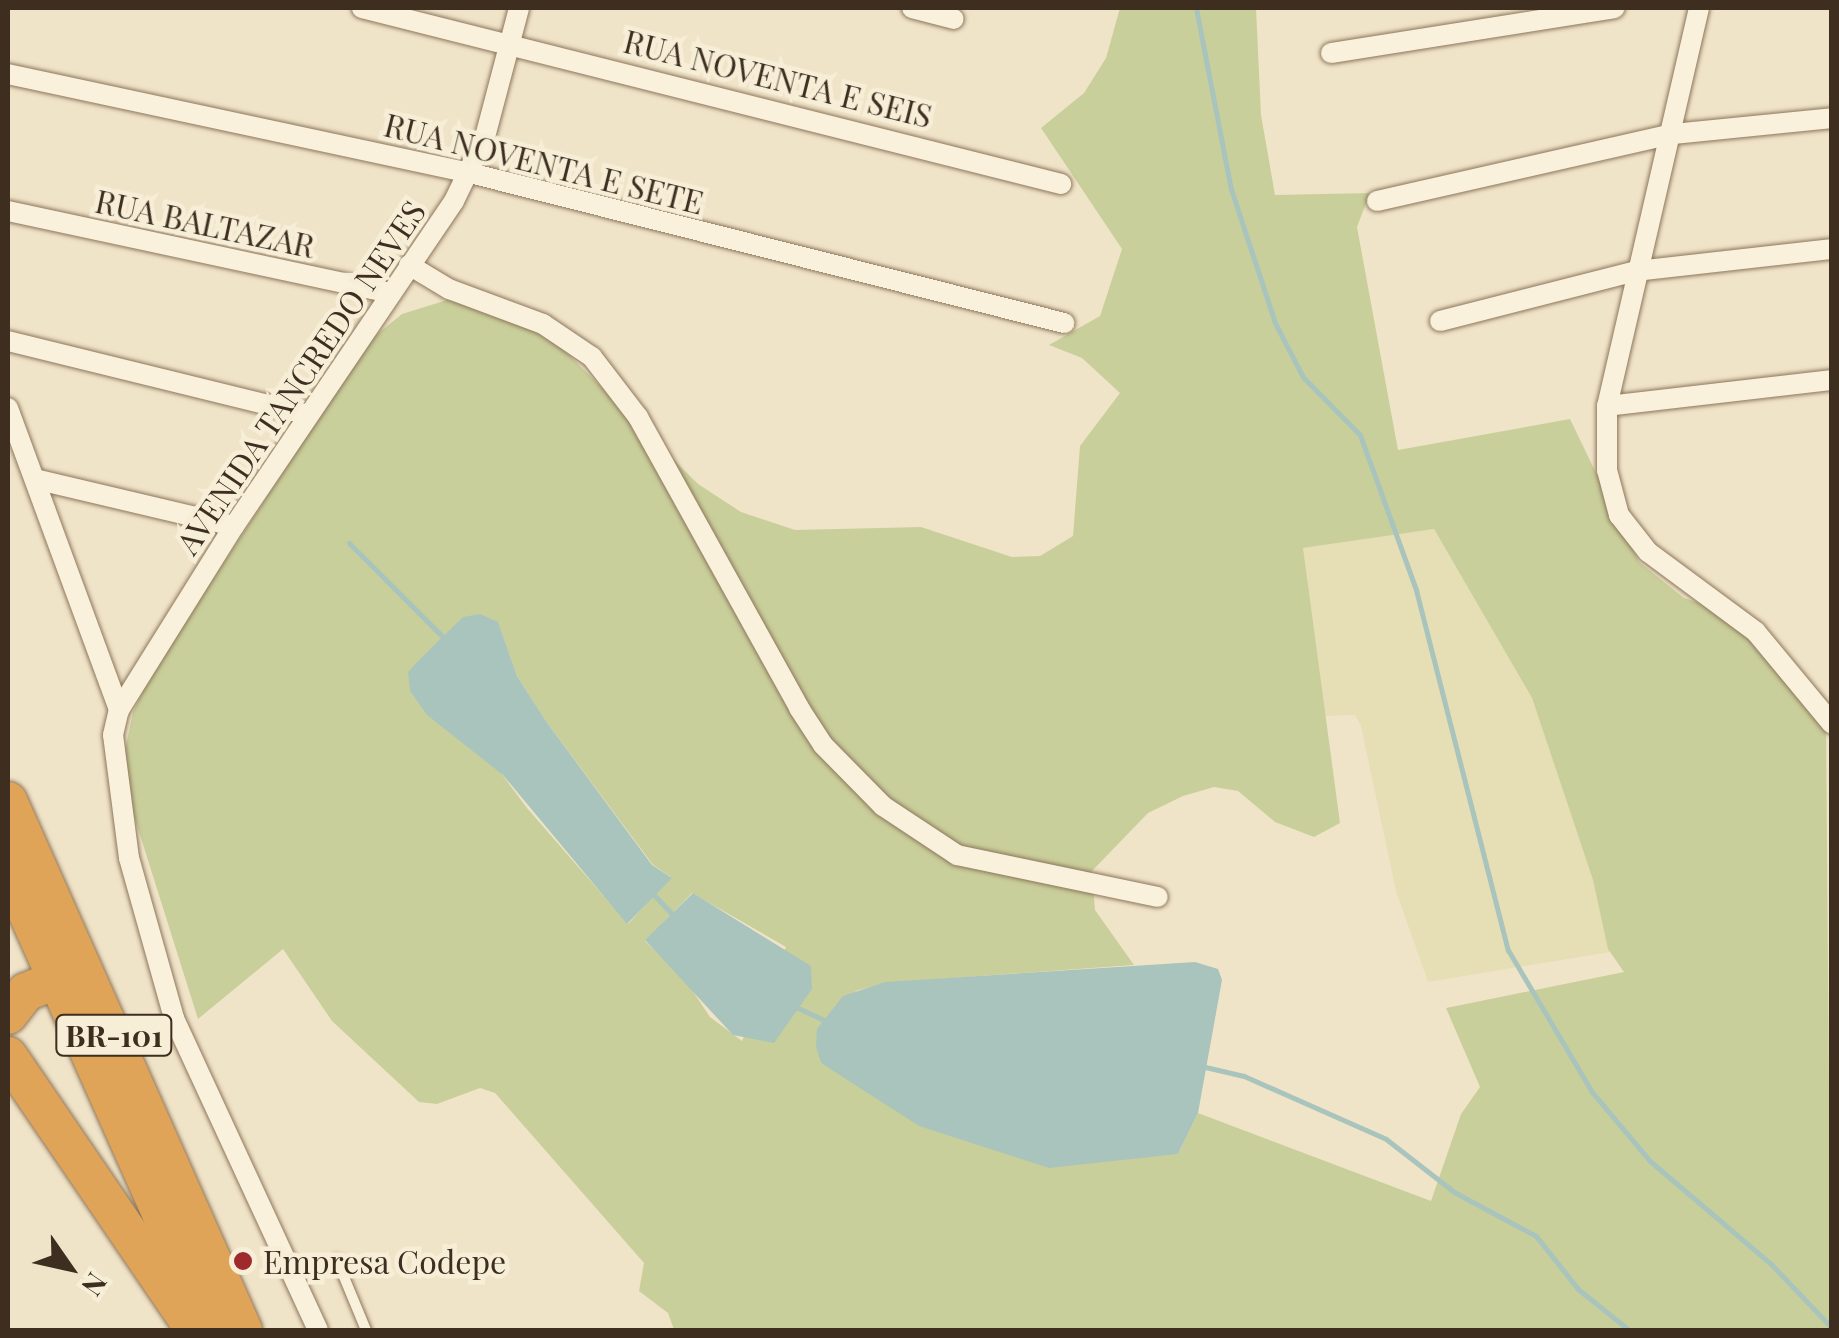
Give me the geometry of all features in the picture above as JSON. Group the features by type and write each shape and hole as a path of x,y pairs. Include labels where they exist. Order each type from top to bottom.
{"highway":[{"name":"BR-101","path":"8,801 243,1330"},
{"name":"BR-101","path":"8,869 52,981 213,1330"},
{"path":"8,1014 26,992 52,981 98,999"},
{"path":"8,1056 195,1330"}],"street":[{"name":"RUA NOVENTA E SEIS","path":"362,8 512,41 1061,184"},
{"name":"AVENIDA TANCREDO NEVES","path":"119,710 306,414 470,173 519,8"},
{"path":"912,8 954,20"},
{"path":"1331,53 1614,8"},
{"path":"1699,8 1608,406 1612,494 1632,534 1756,632 1832,724"},
{"name":"RUA NOVENTA E SETE","path":"8,74 470,173 1064,322"},
{"path":"1377,201 1673,134 1832,118"},
{"name":"RUA BALTAZAR","path":"8,211 390,293"},
{"path":"1440,321 1636,271 1832,249"},
{"path":"410,265 450,289 543,324 592,357 638,416 799,708 823,745 882,806 957,855 1158,898"},
{"path":"8,341 306,414"},
{"path":"1608,406 1832,380"},
{"path":"8,408 38,480 119,710 112,752 129,858 174,1018 318,1330"},
{"path":"38,480 234,526"}],"lane":[{"path":"338,1260 366,1330"}],"shaded area":[{"path":"1434,529 1532,698 1593,880 1610,952 1428,982 1396,891 1361,726 1355,715 1323,716 1301,563 1303,548"}],"green space":[{"path":"1120,8 1256,8 1261,115 1275,195 1370,193 1357,227 1398,450 1570,419 1639,562 1684,598 1730,613 1826,721 1831,1330 674,1330 668,1313 639,1291 644,1263 495,1093 480,1088 437,1104 419,1102 332,1021 283,949 198,1019 129,800 122,765 133,712 152,672 370,340 402,314 447,300 510,317 563,349 698,484 741,512 795,530 921,527 1012,557 1040,556 1073,536 1080,446 1120,393 1082,358 1049,345 1100,316 1122,249 1041,128 1084,93 1106,58","holes":["1434,529 1532,698 1593,880 1608,949 1624,972 1446,1008 1480,1087 1461,1114 1431,1201 1198,1113 1178,1154 858,1084 821,1063 817,1029 856,991 884,983 1134,965 1095,910 1092,871 1148,813 1183,796 1214,787 1238,791 1275,822 1314,837 1340,823 1303,548","498,623 517,676 548,724 653,865 671,877 628,924 527,808 418,661","692,893 786,947 742,1041 710,1017 686,981 645,941"]}],"water":[{"path":"480,614 498,622 517,676 548,724 652,865 672,878 627,924 503,775 427,715 410,691 408,672 418,661 463,617"},
{"path":"693,893 811,966 812,989 774,1043 733,1035 645,940"},
{"path":"1195,962 1218,969 1222,980 1198,1113 1178,1154 1049,1168 919,1126 821,1063 816,1047 817,1029 843,996 885,982"}],"waterway":[{"path":"1196,8 1231,189 1275,323 1303,377 1360,435 1416,590 1508,950 1592,1092 1650,1161 1771,1264 1832,1328"},
{"path":"349,543 446,640"},
{"path":"651,892 675,917"},
{"path":"796,1007 826,1021"},
{"path":"1201,1066 1244,1076 1386,1139 1454,1192 1536,1236 1578,1289 1629,1330"}],"place":[{"name":"Empresa Codepe","path":"243,1261"}]}
